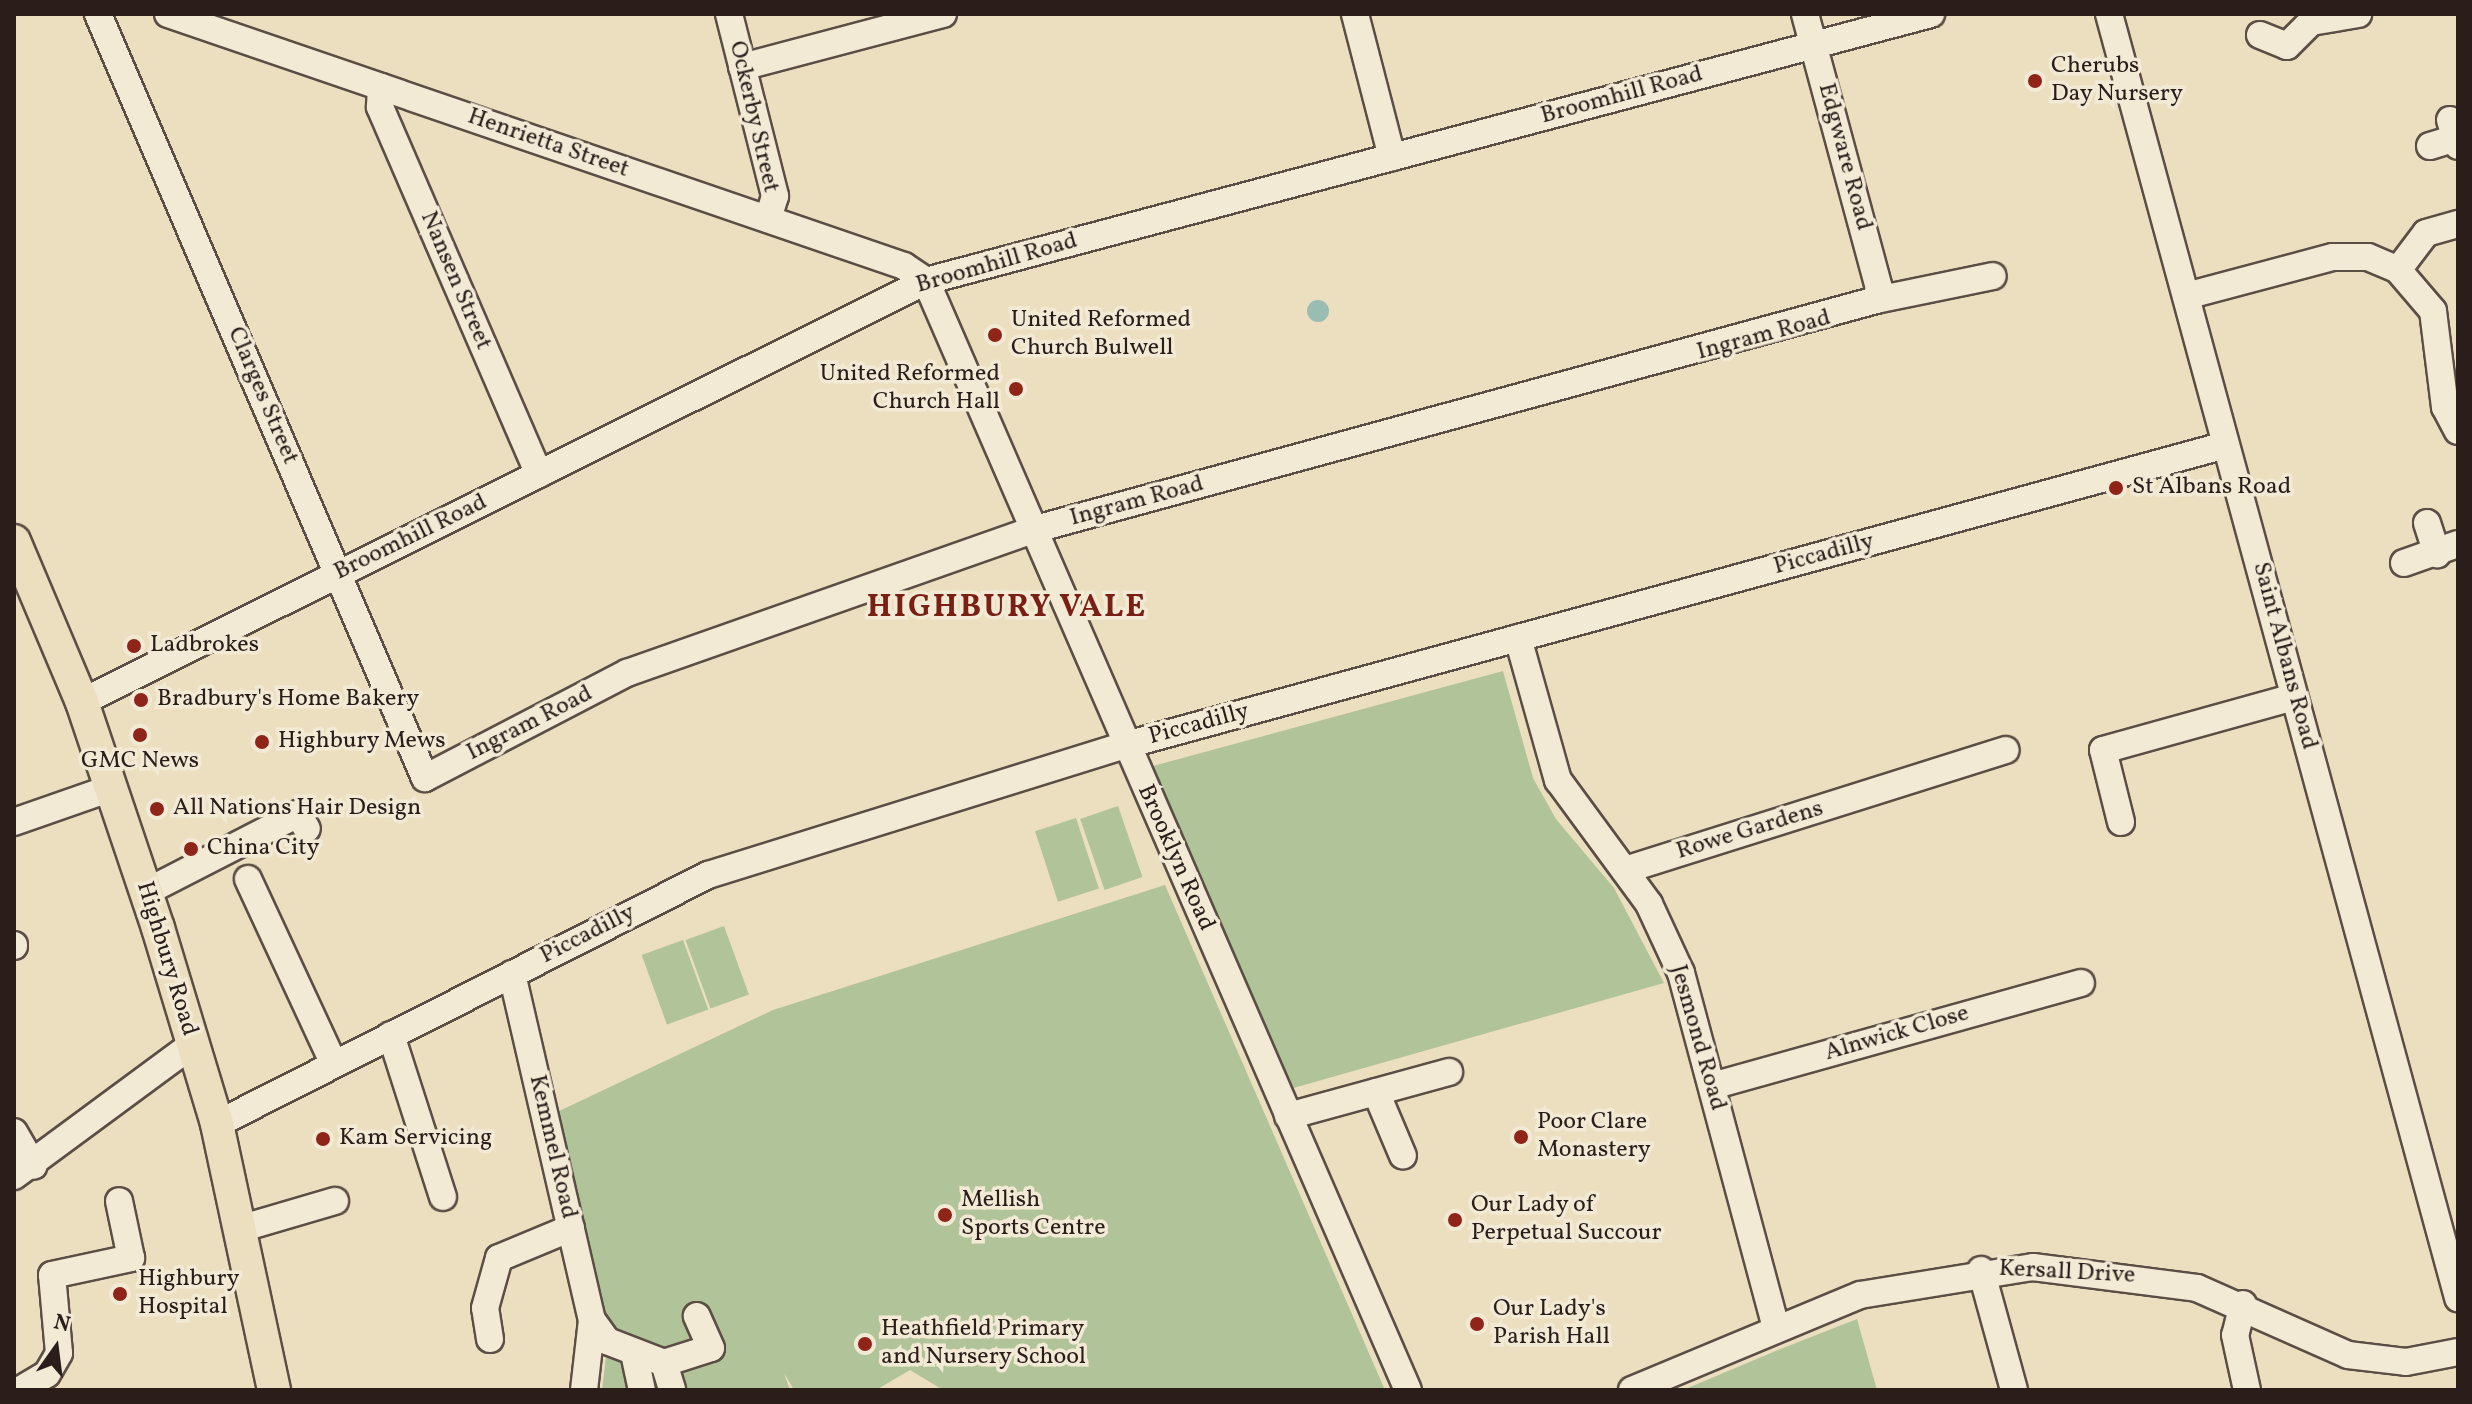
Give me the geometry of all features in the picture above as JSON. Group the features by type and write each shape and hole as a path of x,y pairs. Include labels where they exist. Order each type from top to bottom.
{"main road":[{"name":"Highbury Road","path":"14,541 82,702 193,1044 217,1124 274,1390"}],"street":[{"name":"Clarges Street","path":"98,14 425,778"},
{"name":"Henrietta Street","path":"168,14 904,266 926,281"},
{"name":"Ockerby Street","path":"729,14 775,196 768,219"},
{"path":"742,67 943,14"},
{"path":"1355,14 1392,157"},
{"name":"Edgware Road","path":"1805,14 1879,288 1876,300"},
{"name":"Broomhill Road","path":"82,702 926,281 1931,14"},
{"name":"Saint Albans Road","path":"2109,14 2458,1298"},
{"path":"2260,35 2287,46 2311,22 2358,14"},
{"name":"Nansen Street","path":"381,87 380,107 539,474"},
{"path":"2398,270 2426,233 2458,224"},
{"path":"2186,296 2333,257 2368,257 2398,270 2433,311 2445,407 2458,431"},
{"name":"Ingram Road","path":"425,778 627,673 1032,530 1876,300 1993,276"},
{"name":"Brooklyn Road","path":"926,281 1408,1390"},
{"name":"Piccadilly","path":"217,1124 708,875 1126,745 2226,445"},
{"path":"2404,563 2448,549 2427,523"},
{"name":"Jesmond Road","path":"1518,638 1558,780 1625,870 1681,973 1776,1327"},
{"path":"2121,822 2103,750 2294,697"},
{"name":"Rowe Gardens","path":"1625,870 2006,750"},
{"path":"14,822 111,788"},
{"path":"146,892 298,814 307,829"},
{"path":"248,879 334,1064"},
{"name":"Kemmel Road","path":"512,974 592,1320"},
{"name":"Alnwick Close","path":"1712,1086 2081,983"},
{"path":"391,1035 443,1197"},
{"path":"14,1132 24,1171 193,1044"},
{"path":"1288,1116 1449,1072"},
{"path":"1376,1092 1403,1156"},
{"path":"20,1390 47,1374 59,1353 52,1275 131,1258 119,1201"},
{"path":"239,1229 335,1201"},
{"path":"490,1339 485,1308 499,1258 571,1228"},
{"path":"1981,1270 2014,1390"},
{"name":"Kersall Drive","path":"1632,1390 1776,1327 1860,1295 1981,1270 2107,1271 2243,1304 2348,1355 2406,1362 2458,1352"},
{"path":"2243,1304 2235,1335 2247,1390"},
{"path":"592,1320 607,1341 664,1363 711,1348 697,1316"},
{"path":"584,1390 592,1320"},
{"path":"634,1353 642,1390"},
{"path":"664,1363 672,1390"}],"green space":[{"path":"1503,671 1533,778 1556,819 1614,888 1664,983 1290,1089 1153,766"},
{"path":"1118,806 1142,877 1105,890 1080,819"},
{"path":"1076,818 1099,888 1058,902 1035,831"},
{"name":"Mellish Sports Centre","path":"1165,885 1385,1390 943,1390 910,1370 876,1390 794,1390 784,1373 790,1390 602,1390 609,1332 557,1112 773,1010"},
{"path":"724,926 749,995 710,1009 685,940"},
{"path":"683,940 708,1010 667,1025 642,955"},
{"path":"1857,1319 1877,1390 1683,1390 1778,1350"}],"water":[{"path":"1318,300 1326,303 1329,311 1326,319 1318,322 1310,319 1307,311 1310,303"}],"place":[{"name":"Cherubs Day Nursery","path":"2035,81"},
{"name":"United Reformed Church Bulwell","path":"995,335"},
{"name":"United Reformed Church Hall","path":"1016,389"},
{"name":"St Albans Road","path":"2116,488"},
{"name":"Ladbrokes","path":"134,646"},
{"name":"Bradbury's Home Bakery","path":"141,700"},
{"name":"GMC News","path":"140,735"},
{"name":"Highbury Mews","path":"262,742"},
{"name":"All Nations Hair Design","path":"157,809"},
{"name":"China City","path":"191,849"},
{"name":"Poor Clare Monastery","path":"1521,1137"},
{"name":"Kam Servicing","path":"323,1139"},
{"name":"Mellish Sports Centre","path":"945,1215"},
{"name":"Our Lady of Perpetual Succour","path":"1455,1220"},
{"name":"Highbury Hospital","path":"120,1294"},
{"name":"Our Lady's Parish Hall","path":"1477,1324"},
{"name":"Heathfield Primary and Nursery School","path":"865,1344"}],"district":[{"name":"HIGHBURY VALE","path":"1007,608"}]}
